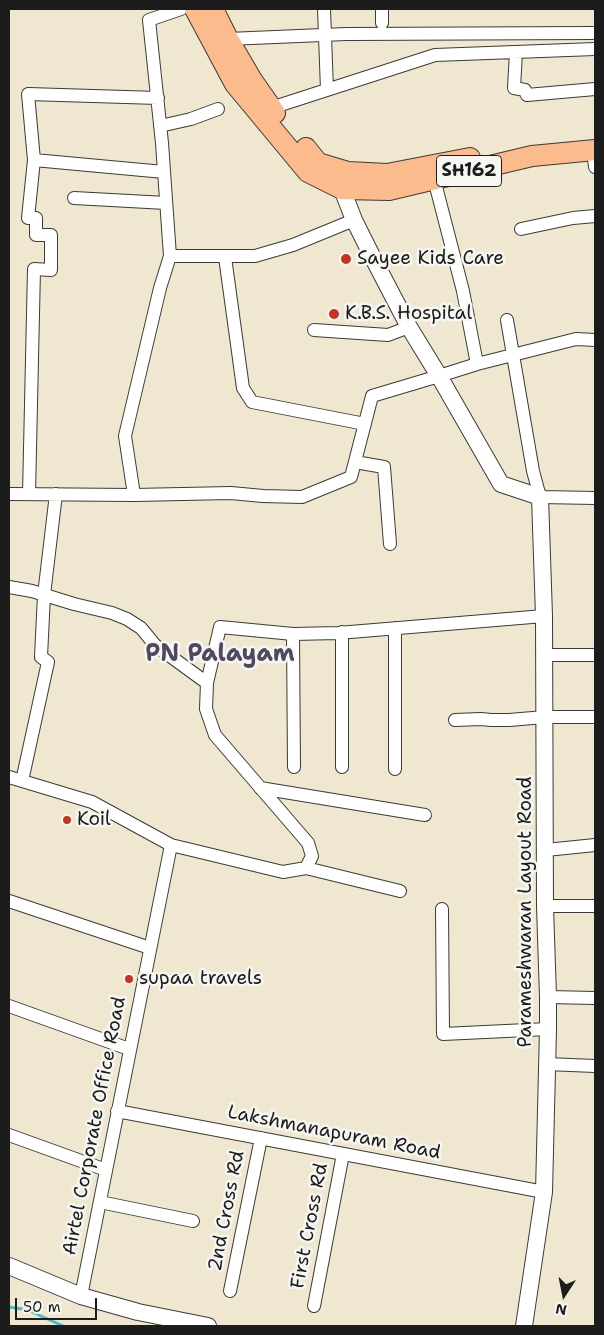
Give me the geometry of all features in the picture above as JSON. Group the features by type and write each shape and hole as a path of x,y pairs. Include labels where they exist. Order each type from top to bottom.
{"main road":[{"name":"SH162","path":"195,9 235,84 308,172 389,190 532,156 595,152"},
{"name":"SH162","path":"213,9 228,39 271,108 318,163 345,180 387,174 532,146 595,152"}],"street":[{"path":"134,495 125,436 160,288 170,256 158,98 149,20 181,9"},
{"path":"324,9 327,90"},
{"path":"382,9 382,23"},
{"path":"228,39 326,34 593,33"},
{"path":"271,108 435,55 595,49"},
{"path":"516,52 514,88 525,90 527,95 595,89"},
{"path":"28,494 34,270 51,270 51,235 36,235 36,218 28,218 34,160 28,94 158,98"},
{"path":"160,126 192,119 218,109"},
{"path":"34,160 164,172"},
{"path":"434,179 463,291 477,364"},
{"path":"345,180 354,220 409,326 501,484 540,497 595,498"},
{"path":"74,198 166,204"},
{"path":"521,228 573,218 595,216"},
{"path":"170,256 255,256 293,245 354,220"},
{"path":"225,257 243,388 252,402 365,424"},
{"path":"507,320 533,471 540,497"},
{"path":"314,330 388,335 409,326"},
{"path":"9,494 134,495 231,493 302,497 351,477 372,396 477,364 576,339 595,340"},
{"path":"355,462 384,466 390,544"},
{"path":"22,781 48,662 40,657 44,595 56,494"},
{"name":"Parameshwaran Layout Road","path":"524,1326 544,1192 548,1029 545,906 544,616 540,497"},
{"path":"9,587 32,591 112,613 127,619 141,628 159,648 207,683"},
{"path":"306,868 312,856 308,843 215,736 206,709 207,683 220,627 293,634 342,632 544,616"},
{"path":"395,628 395,769"},
{"path":"342,632 342,767"},
{"path":"293,634 294,767"},
{"path":"544,655 595,655"},
{"path":"455,720 595,717"},
{"path":"9,777 92,802 171,845 283,872 306,868 400,891"},
{"path":"260,788 425,815"},
{"name":"Airtel Corporate Office Road","path":"81,1296 171,845"},
{"path":"546,850 595,845"},
{"path":"9,901 150,948"},
{"path":"545,906 595,906"},
{"path":"442,909 443,1034 548,1029"},
{"path":"548,997 595,998"},
{"path":"9,1006 129,1049"},
{"path":"546,1064 595,1066"},
{"name":"Lakshmanapuram Road","path":"117,1111 544,1192"},
{"path":"9,1136 106,1170"},
{"name":"2nd Cross Rd","path":"230,1290 261,1138"},
{"name":"First Cross Rd","path":"314,1306 343,1154"},
{"path":"100,1202 193,1221"},
{"path":"9,1266 81,1296 138,1312 208,1326"}],"waterway":[{"path":"9,1307 28,1310 63,1326"}],"place":[{"name":"Sayee Kids Care","path":"346,259"},
{"name":"K.B.S. Hospital","path":"334,314"},
{"name":"Koil","path":"67,820"},
{"name":"supaa travels","path":"129,979"}],"district":[{"name":"PN Palayam","path":"220,655"}]}
